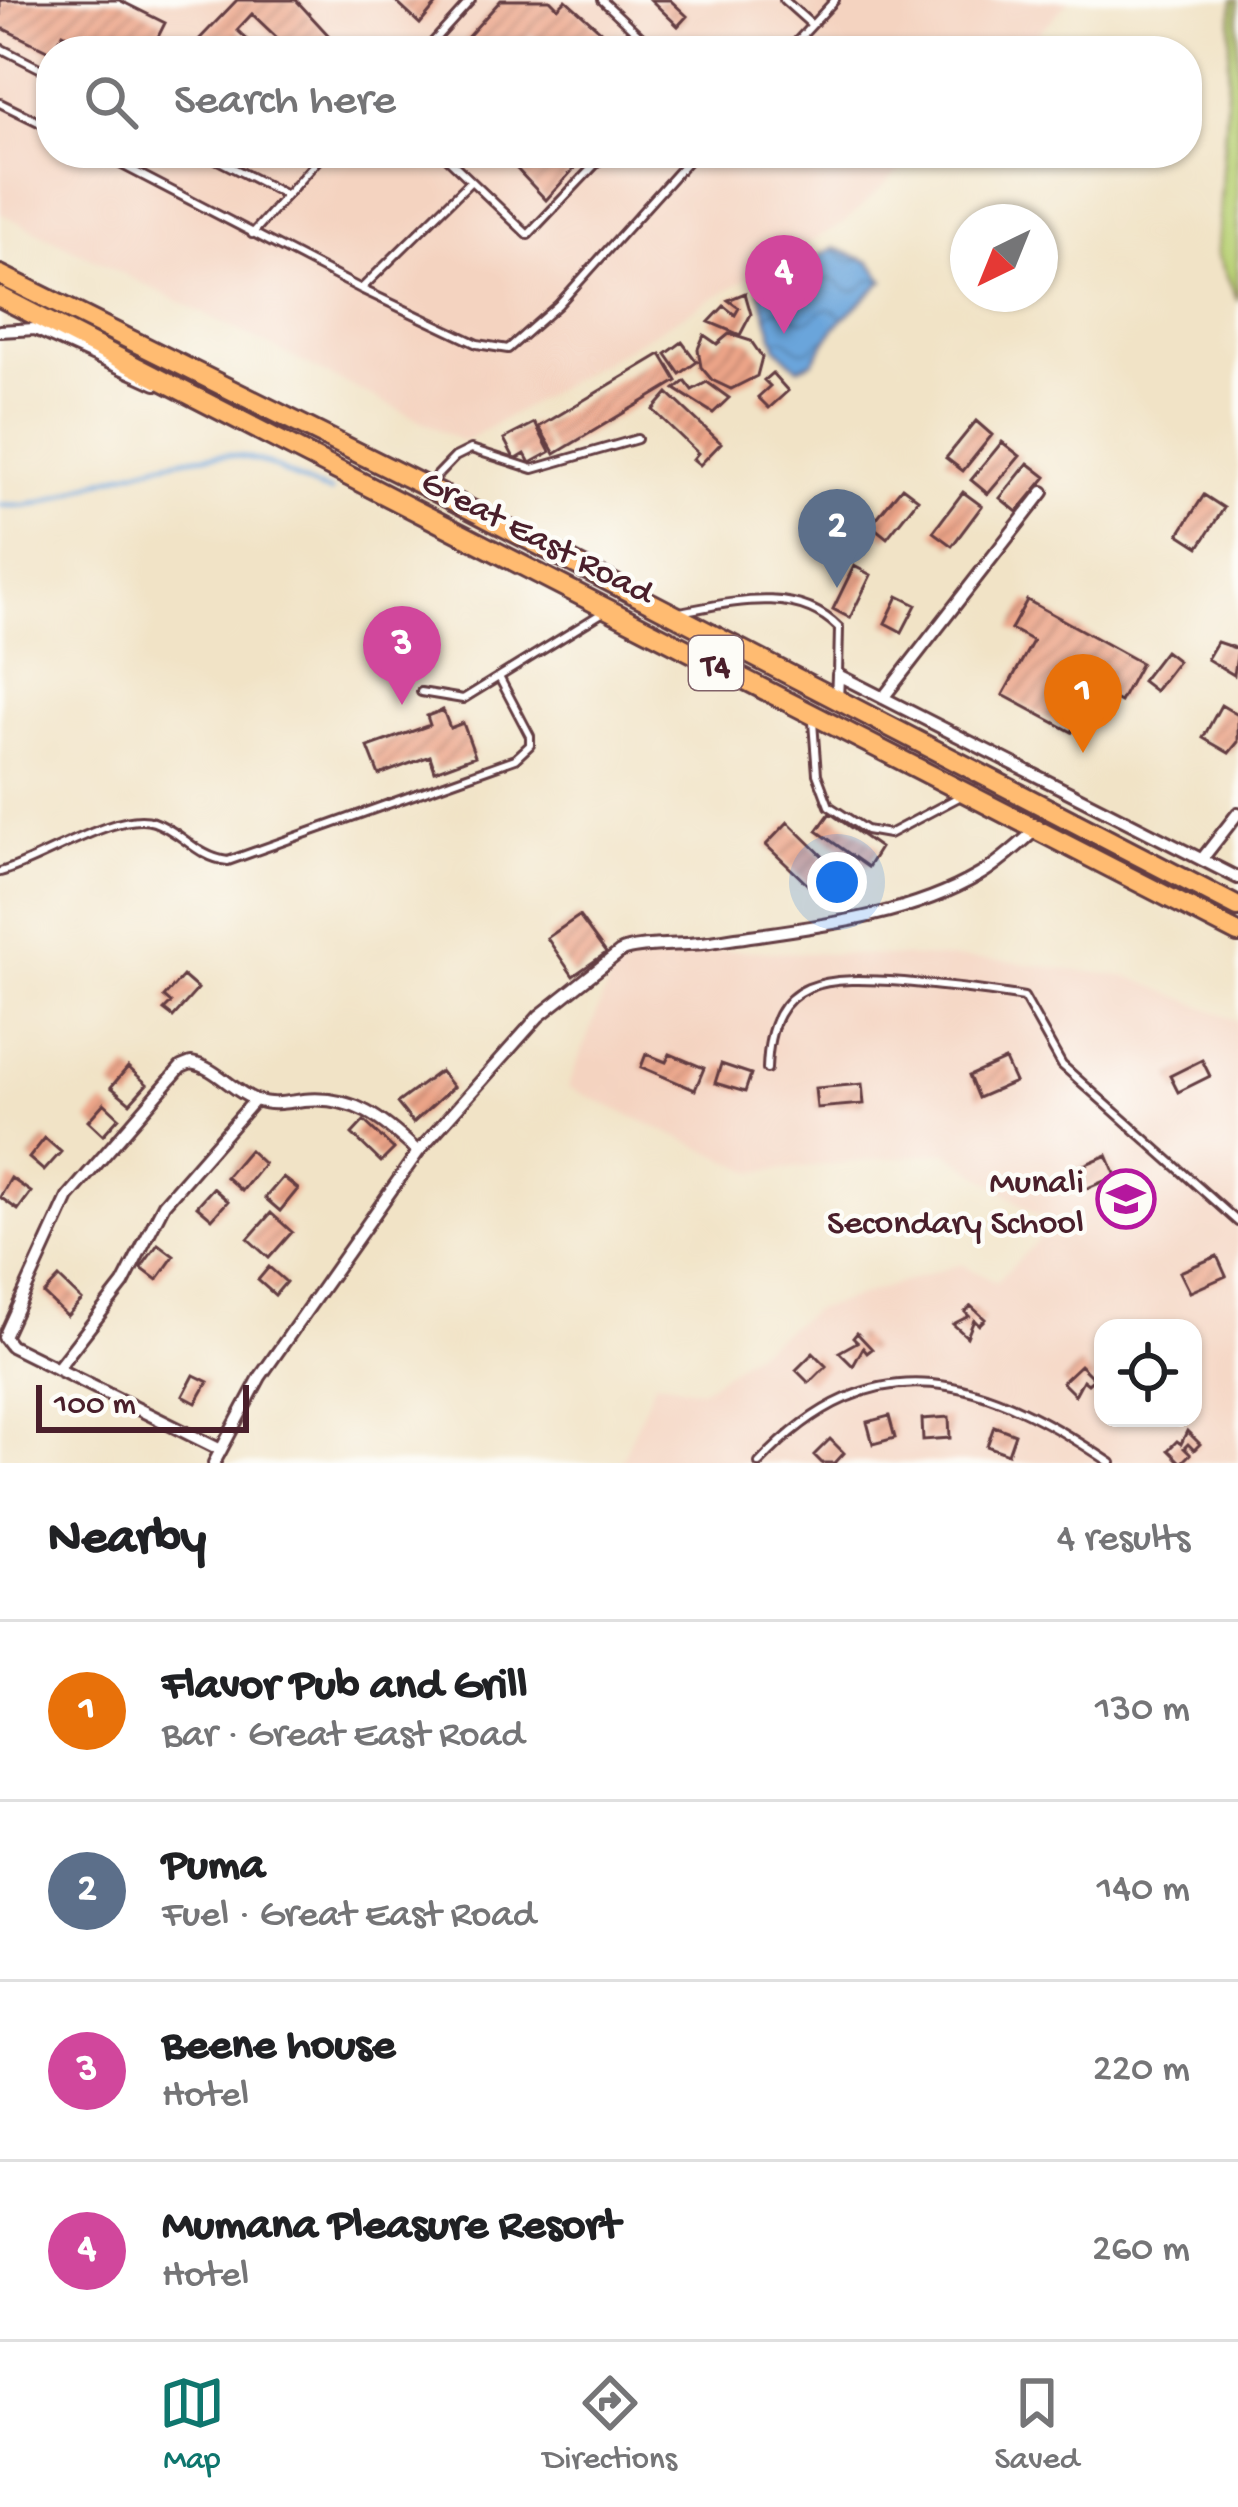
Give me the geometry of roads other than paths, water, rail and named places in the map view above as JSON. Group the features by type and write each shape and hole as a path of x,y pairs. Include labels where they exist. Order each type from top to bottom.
{"main road":[{"name":"Great East Road","path":"0,275 427,487 1238,907"},
{"name":"Great East Road","path":"0,297 1238,933"}],"street":[{"path":"0,331 35,329 142,381 194,394"},
{"path":"883,698 1043,492"},
{"path":"837,700 838,675 1238,878"},
{"path":"1202,860 1238,813"},
{"path":"214,1463 260,1377 418,1152 539,1016 620,952 632,945 666,950 897,906 979,875 1037,829"},
{"path":"221,1450 11,1346 4,1337 68,1197 181,1067 202,1065 255,1100 273,1104 333,1098 357,1104 387,1123 418,1152"},
{"path":"57,1369 123,1284 164,1204 255,1100"}],"lane":[{"path":"439,36 471,0"},
{"path":"602,0 640,36"},
{"path":"784,0 812,26"},
{"path":"802,36 835,0"},
{"path":"0,48 36,66"},
{"path":"0,103 36,121"},
{"path":"127,168 361,289 477,344 508,349 558,305 681,168"},
{"path":"233,168 286,195"},
{"path":"251,234 310,168"},
{"path":"458,168 528,235 592,168"},
{"path":"361,289 471,181"},
{"path":"427,487 455,457 471,449 533,469 637,439"},
{"path":"671,614 744,601 797,602 823,611 839,628 838,675"},
{"path":"421,692 463,699 610,608"},
{"path":"0,872 112,826 148,819 176,832 206,859 228,861 515,759 530,745 530,736 499,677"},
{"path":"809,711 818,739 818,774 830,806 866,830 889,834 968,793"},
{"path":"766,1069 767,1042 780,1009 800,989 832,978 968,987 1024,998 1062,1065 1238,1222"},
{"path":"759,1463 792,1427 836,1400 938,1381 994,1397 1111,1463"}],"water":[{"path":"834,248 870,262 884,280 835,327 813,361 798,368 777,348 759,290"}],"waterway":[{"path":"0,505 43,502 135,470 213,455 257,460 331,492"}],"place":[{"name":"Mumana Pleasure Resort","path":"784,334"},
{"name":"Puma","path":"837,588"},
{"name":"Beene house","path":"402,705"},
{"name":"Flavor Pub and Grill","path":"1083,753"},
{"name":"Munali Secondary School","path":"1126,1199"}]}
